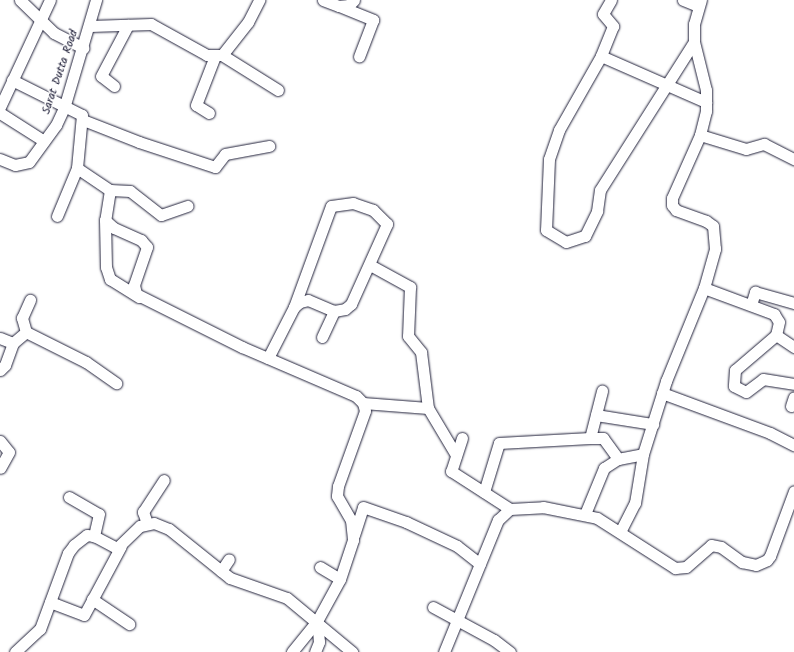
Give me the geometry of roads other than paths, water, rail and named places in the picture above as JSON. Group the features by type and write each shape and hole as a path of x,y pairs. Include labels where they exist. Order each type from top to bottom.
{"street":[{"path":"20,0 54,33 83,48"},
{"path":"0,107 42,21 50,0"},
{"name":"Sarat Dutta Road","path":"0,159 21,165 29,162 44,142 64,108 90,26 96,0"},
{"path":"209,113 196,105 218,55 248,22 258,0"},
{"path":"323,0 373,20 359,56"},
{"path":"339,6 349,4 354,0"},
{"path":"611,0 603,14 614,26 601,56 559,130 549,159 546,230 566,242 585,236 597,211 600,190 694,42"},
{"path":"620,532 635,503 643,454 662,393 704,288 715,249 713,226 706,221 676,210 672,205 672,198 700,136 706,102 706,90 694,42 700,3 683,0"},
{"path":"90,26 151,24 207,55 218,55 278,90"},
{"path":"114,86 101,76 128,25"},
{"path":"601,56 706,102"},
{"path":"12,80 64,108 78,112 83,120 139,142 215,167 225,154 269,146"},
{"path":"0,113 44,142"},
{"path":"57,216 77,168 83,120"},
{"path":"700,136 746,149 764,144 794,159"},
{"path":"77,168 110,190 130,191 161,215 187,206"},
{"path":"110,190 105,220 106,267 110,279 143,300 268,358 356,396 363,402 428,408"},
{"path":"268,358 294,307 331,206 353,203 373,210 387,224 370,266 351,304 345,309 334,311 308,300 300,302 294,307"},
{"path":"105,220 114,228 141,240 147,247 146,256 134,285 136,294 143,300"},
{"path":"370,266 410,287 408,336 422,352 428,408 456,455"},
{"path":"704,288 751,305 778,317 776,335 735,370 734,386 746,392 763,379 794,384"},
{"path":"751,305 755,292 794,303"},
{"path":"30,300 22,318 26,332 86,362 116,384"},
{"path":"322,337 334,311"},
{"path":"0,370 5,366 13,343 26,332"},
{"path":"776,335 794,347"},
{"path":"0,338 13,343"},
{"path":"590,438 602,391"},
{"path":"662,393 770,433 794,445"},
{"path":"353,540 351,520 340,505 337,491 365,412 363,402"},
{"path":"596,415 653,424"},
{"path":"462,438 451,471 510,509 542,507 585,514 620,532 675,568 686,567 711,545 721,547 742,562 756,565 767,560 770,556 794,491"},
{"path":"484,492 499,443 603,438 618,459"},
{"path":"0,441 10,452 0,468"},
{"path":"585,514 604,468 618,459 643,454"},
{"path":"147,523 143,512 164,480"},
{"path":"69,497 99,514 94,536"},
{"path":"292,652 317,621 340,579 363,507 406,522 457,546 480,564"},
{"path":"444,652 498,520 510,509"},
{"path":"50,602 84,615 121,546 140,526 147,523 163,525 221,571 236,580 287,598 317,621 352,652"},
{"path":"15,652 40,629 68,553 82,538 94,536 113,547 121,546"},
{"path":"221,571 229,559"},
{"path":"320,567 340,579"},
{"path":"92,599 129,624"},
{"path":"433,607 457,622 494,640 510,652"},
{"path":"315,652 319,642 317,621"}]}
